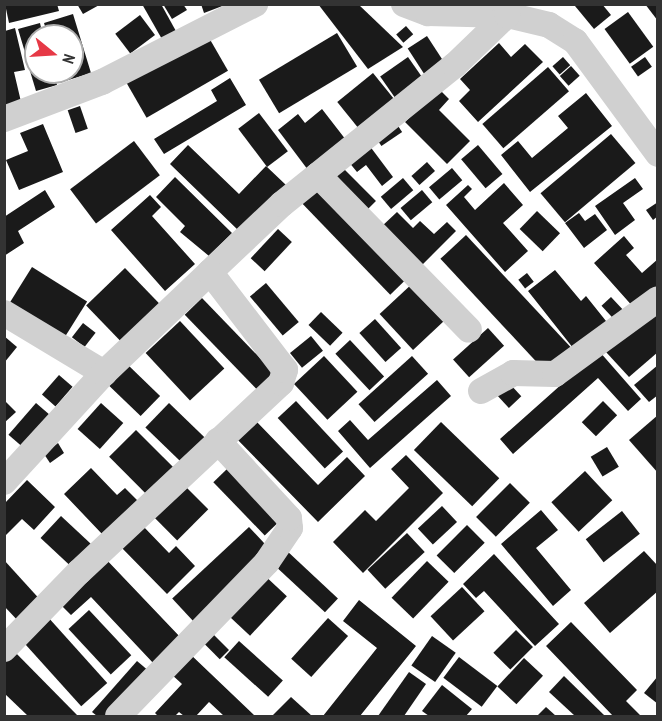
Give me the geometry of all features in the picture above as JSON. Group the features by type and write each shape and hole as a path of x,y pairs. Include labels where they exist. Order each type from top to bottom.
{"street":[{"path":"4,119 111,78 255,4"},
{"path":"404,4 428,13 508,10 549,25 575,41 657,154"},
{"path":"4,482 104,373 210,272 318,175 455,65 508,10"},
{"path":"318,175 469,330"},
{"path":"4,649 79,573 280,383 285,370 210,272"},
{"path":"481,391 513,373 555,374 657,299"},
{"path":"4,313 104,373"},
{"path":"118,717 267,562 290,528 289,518 218,441"}],"building":[{"path":"5,4 57,4 59,11 9,23"},
{"path":"77,4 101,4 83,14"},
{"path":"142,4 161,4 177,33 163,41"},
{"path":"163,4 183,4 187,10 172,19"},
{"path":"201,4 225,4 225,5 204,13"},
{"path":"318,4 358,4 403,47 368,69"},
{"path":"602,4 611,15 594,29 575,6"},
{"path":"645,4 658,4 658,21"},
{"path":"628,12 653,47 630,64 605,29"},
{"path":"73,14 76,24 44,24"},
{"path":"140,15 155,35 130,54 115,34"},
{"path":"406,26 413,34 403,43 396,35"},
{"path":"24,27 24,49 18,29"},
{"path":"15,28 24,70 14,72 22,106 5,110 5,31"},
{"path":"337,33 357,66 279,113 259,80"},
{"path":"208,36 228,71 147,118 127,83"},
{"path":"427,36 446,65 427,78 408,49"},
{"path":"499,43 511,57 525,44 543,62 478,122 459,101 470,90 460,79"},
{"path":"84,50 91,73 84,75"},
{"path":"408,57 426,83 399,103 380,77"},
{"path":"563,57 570,65 560,74 552,66"},
{"path":"645,57 652,67 638,77 631,67"},
{"path":"571,66 580,76 569,86 560,76"},
{"path":"548,67 569,91 503,148 482,124"},
{"path":"373,73 395,100 359,129 337,102"},
{"path":"230,78 246,105 164,154 154,139 217,101 211,90"},
{"path":"34,84 57,84 57,85 36,91"},
{"path":"439,89 449,99 439,110 470,141 447,164 405,122"},
{"path":"586,93 612,126 530,192 501,155 518,141 532,158 568,128 558,116"},
{"path":"80,106 88,129 76,133 68,110"},
{"path":"322,109 346,140 308,170 278,130 298,114 305,123"},
{"path":"259,113 288,151 267,167 238,129"},
{"path":"396,123 402,132 381,146 375,137"},
{"path":"43,124 63,172 19,190 6,160 28,151 20,133"},
{"path":"611,134 635,163 565,222 541,193"},
{"path":"134,141 160,175 96,223 70,189"},
{"path":"188,145 239,194 266,166 286,185 240,232 170,164"},
{"path":"369,145 393,177 382,186 366,165 357,172 348,161"},
{"path":"478,145 502,174 486,188 461,159"},
{"path":"427,162 435,171 419,185 411,176"},
{"path":"342,167 376,201 363,214 329,180"},
{"path":"452,168 462,180 439,200 429,187"},
{"path":"175,177 232,233 209,256 180,232 185,226 156,197"},
{"path":"403,178 413,190 391,209 381,197"},
{"path":"635,178 643,189 623,203 635,220 615,235 595,206"},
{"path":"504,183 523,205 503,223 528,251 505,272 446,205 468,185 472,189 464,197 475,210"},
{"path":"320,186 408,277 390,295 302,203"},
{"path":"45,190 55,207 18,231 24,243 4,256 4,217"},
{"path":"422,190 432,202 411,220 401,208"},
{"path":"150,195 161,207 152,216 195,264 165,291 111,230"},
{"path":"658,202 658,216 653,220 646,210"},
{"path":"537,211 560,233 543,251 520,229"},
{"path":"397,212 413,228 420,221 434,234 447,222 456,231 418,269 380,228"},
{"path":"579,213 585,221 595,214 607,230 584,248 565,223"},
{"path":"278,229 292,242 265,271 251,258"},
{"path":"466,235 572,348 546,372 440,259"},
{"path":"624,236 634,248 626,255 642,273 658,259 658,290 635,309 594,263"},
{"path":"32,267 87,301 63,340 8,305"},
{"path":"125,268 160,304 121,341 86,306"},
{"path":"555,270 581,301 586,296 610,326 577,353 528,291"},
{"path":"527,273 534,282 525,288 518,280"},
{"path":"414,282 447,318 413,350 380,314"},
{"path":"266,283 299,322 283,336 250,296"},
{"path":"611,297 625,312 616,321 601,306"},
{"path":"202,298 274,373 257,389 185,315"},
{"path":"658,307 658,352 629,377 606,352"},
{"path":"321,312 343,333 330,346 308,325"},
{"path":"375,319 401,348 385,362 359,333"},
{"path":"180,321 224,369 190,401 146,353"},
{"path":"83,323 96,333 85,347 72,337"},
{"path":"488,328 504,346 469,377 453,359"},
{"path":"4,336 17,347 4,363"},
{"path":"311,336 323,351 302,368 290,353"},
{"path":"350,340 384,377 369,390 335,354"},
{"path":"599,351 641,399 628,411 598,378 513,454 500,439"},
{"path":"324,356 357,392 327,420 294,384"},
{"path":"412,356 428,374 375,422 358,404"},
{"path":"127,364 160,396 141,416 108,384"},
{"path":"658,365 658,395 649,402 634,385"},
{"path":"59,375 73,387 56,406 42,395"},
{"path":"437,380 451,396 370,468 338,431 350,420 368,440"},
{"path":"507,381 521,396 509,408 495,393"},
{"path":"4,400 16,412 4,423"},
{"path":"296,401 343,451 325,469 278,418"},
{"path":"603,401 617,415 596,436 582,422"},
{"path":"36,403 51,416 24,448 8,435"},
{"path":"101,403 123,423 100,449 78,429"},
{"path":"169,403 205,438 181,462 145,427"},
{"path":"658,415 658,473 629,440"},
{"path":"252,417 318,485 347,457 365,476 318,522 233,435"},
{"path":"441,422 499,478 472,506 414,450"},
{"path":"136,430 176,470 149,497 109,457"},
{"path":"58,443 64,453 50,463 44,454"},
{"path":"607,447 619,467 603,477 591,457"},
{"path":"406,455 443,493 363,573 333,542 365,510 376,521 409,488 391,469"},
{"path":"91,468 117,495 125,488 138,501 103,535 64,494"},
{"path":"227,469 278,522 265,535 213,482"},
{"path":"585,471 612,500 579,532 551,502"},
{"path":"27,480 55,507 34,530 22,519 4,537 4,504"},
{"path":"180,481 208,509 177,540 149,512"},
{"path":"510,483 530,503 496,537 476,517"},
{"path":"442,506 457,522 433,545 418,529"},
{"path":"541,510 558,530 536,548 571,590 553,606 501,544"},
{"path":"622,511 640,534 604,562 586,539"},
{"path":"61,516 93,546 73,568 41,538"},
{"path":"142,525 169,553 176,546 195,566 167,594 120,546"},
{"path":"467,525 485,543 454,573 437,555"},
{"path":"249,527 272,552 195,623 172,599"},
{"path":"407,533 425,552 385,589 368,570"},
{"path":"286,550 338,598 325,612 273,564"},
{"path":"644,551 658,566 658,591 610,633 584,603"},
{"path":"494,554 559,624 535,646 484,591 476,598 463,584"},
{"path":"102,555 182,639 155,665 91,597 71,615 56,600"},
{"path":"4,560 44,604 21,624 4,606"},
{"path":"427,561 449,582 413,619 392,598"},
{"path":"262,573 287,596 250,636 225,612"},
{"path":"462,587 485,611 453,640 431,616"},
{"path":"359,600 416,646 360,716 323,716 377,648 343,621"},
{"path":"89,610 131,655 111,674 69,629"},
{"path":"47,616 107,683 81,706 21,639"},
{"path":"328,618 348,636 311,677 291,659"},
{"path":"571,622 637,690 626,701 641,716 613,716 546,646"},
{"path":"516,630 533,647 510,670 493,653"},
{"path":"212,633 229,650 220,659 203,642"},
{"path":"432,636 456,653 435,682 411,665"},
{"path":"239,641 283,680 268,697 224,657"},
{"path":"10,647 78,716 28,716 4,693 4,652"},
{"path":"189,653 254,715 224,716 209,702 196,716 184,716 179,712 175,716 158,716 155,713 182,684 170,673"},
{"path":"459,657 497,686 482,707 443,678"},
{"path":"524,658 543,676 516,704 497,687"},
{"path":"137,661 150,672 110,716 97,716 92,712"},
{"path":"409,672 426,684 404,716 378,716"},
{"path":"564,676 605,716 575,716 549,692"},
{"path":"658,676 658,704 644,693"},
{"path":"442,685 472,709 466,716 429,716 422,711"},
{"path":"291,697 312,716 272,716"},
{"path":"546,707 556,716 537,716"}]}
